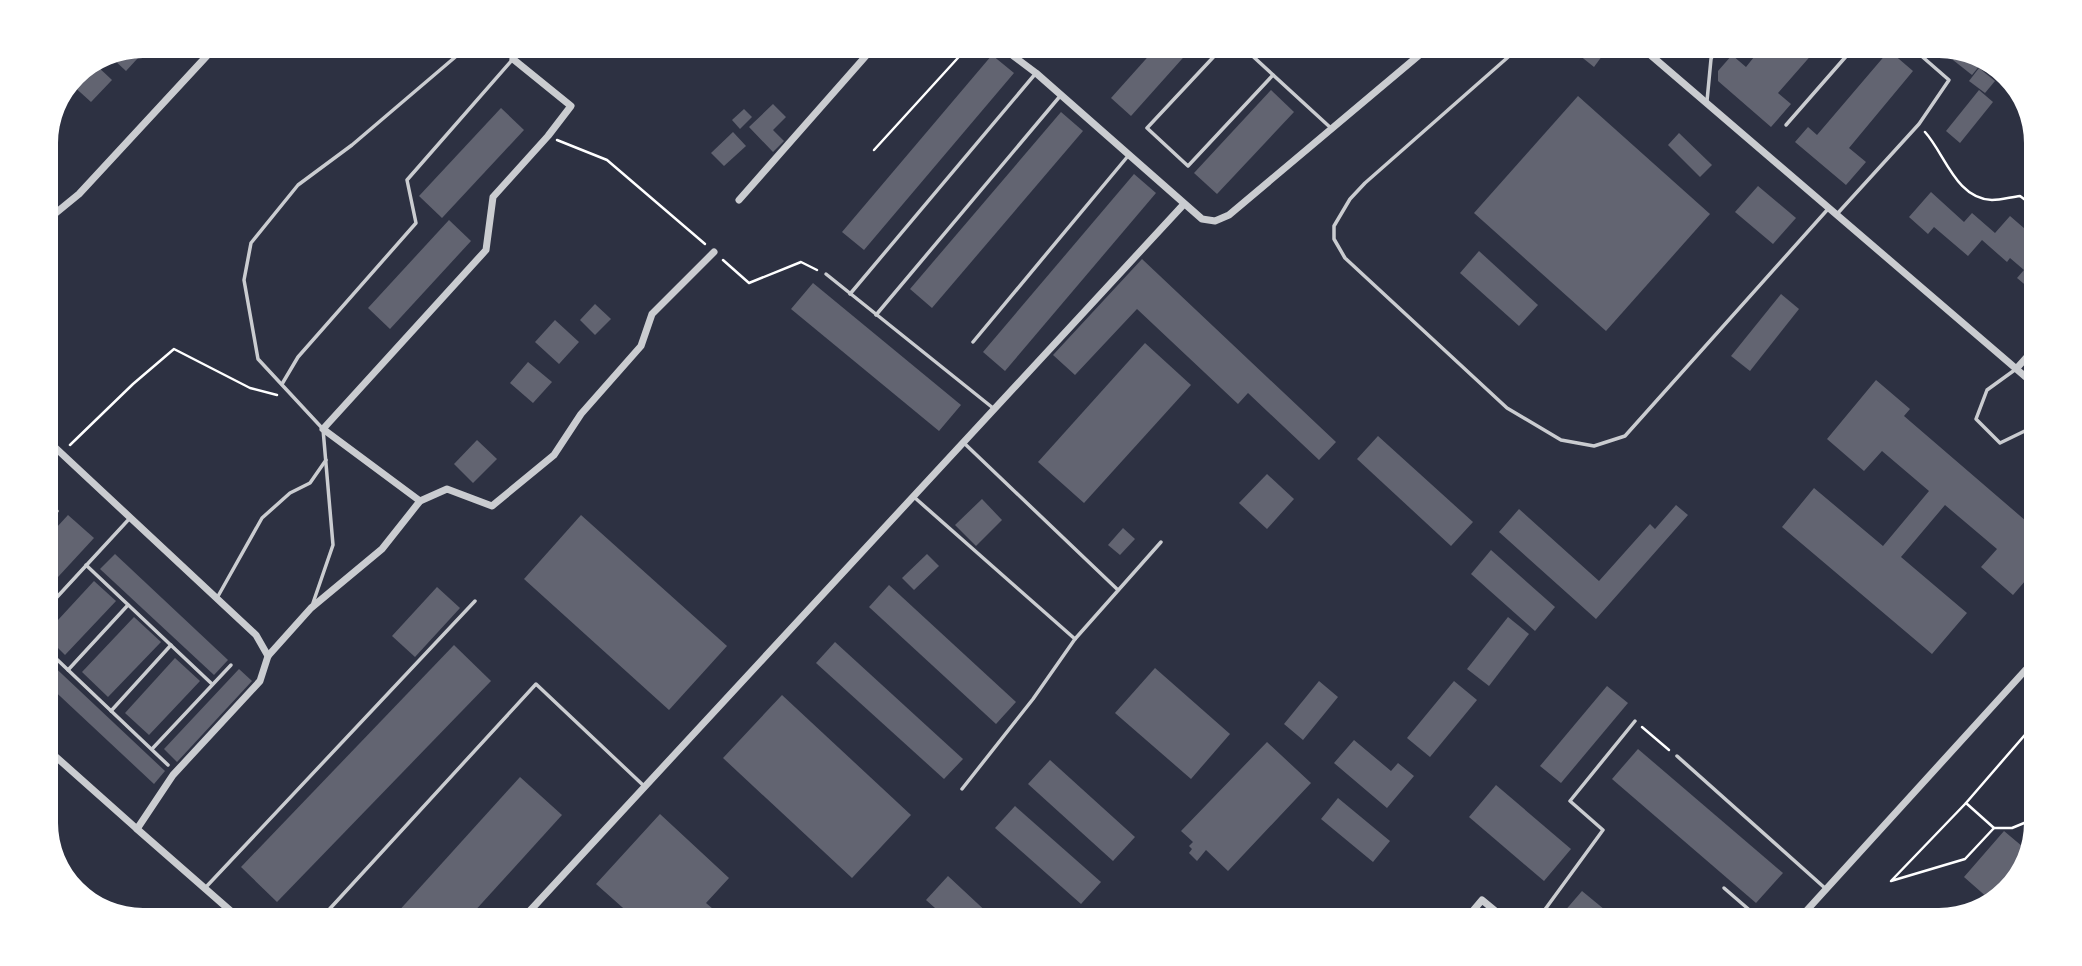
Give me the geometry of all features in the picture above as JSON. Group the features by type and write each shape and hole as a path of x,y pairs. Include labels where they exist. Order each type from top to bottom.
{"street":[{"path":"58,211 79,194 205,58"},
{"path":"739,200 863,58"},
{"path":"1017,58 1202,219 1216,221 1229,215 1416,58"},
{"path":"1654,58 2024,375"},
{"path":"420,501 323,429 486,250 493,197 571,106 513,59"},
{"path":"532,908 1184,204"},
{"path":"137,829 173,775 260,681 268,656 311,608 382,549 420,501 447,489 492,506 554,455 581,414 641,346 652,314 714,252"},
{"path":"2017,368 2024,360"},
{"path":"58,450 256,635 268,656"},
{"path":"1809,908 2024,675"},
{"path":"58,759 226,908"},
{"path":"1475,908 1482,900 1492,908"}],"lane":[{"path":"311,608 333,545 323,429 258,359 244,280 251,243 298,185 352,145 454,58"},
{"path":"1213,58 1147,128 1188,166 1273,75"},
{"path":"1255,58 1332,129"},
{"path":"1508,58 1365,183 1339,215 1334,226 1334,239 1345,258 1507,408 1561,440 1594,446 1625,436 1829,207"},
{"path":"1707,103 1711,58"},
{"path":"1786,125 1844,58"},
{"path":"1837,214 1919,124 1950,80 1924,58"},
{"path":"282,384 298,357 416,223 407,180 513,59"},
{"path":"850,294 1036,73"},
{"path":"876,315 1061,95"},
{"path":"973,342 1128,156"},
{"path":"826,274 994,410"},
{"path":"2017,368 1987,390 1976,419 2000,443 2024,432"},
{"path":"964,443 1118,590"},
{"path":"217,598 262,518 290,493 310,483 326,460"},
{"path":"912,496 1075,639"},
{"path":"58,596 131,516"},
{"path":"962,789 1033,699 1075,639 1161,542"},
{"path":"86,565 212,684"},
{"path":"205,889 475,601"},
{"path":"68,670 128,605"},
{"path":"111,711 171,645"},
{"path":"58,660 168,765"},
{"path":"152,749 231,665"},
{"path":"331,908 536,684 645,786"},
{"path":"1546,908 1603,830 1570,802 1634,721"},
{"path":"1677,757 1826,889"},
{"path":"1724,888 1747,908"}],"path":[{"path":"874,150 958,58"},
{"path":"1919,124 1941,152 1951,173 1969,191 1989,200 2020,196 2024,199"},
{"path":"548,136 607,160 749,283 801,262 826,274"},
{"path":"62,453 133,383 174,349 250,388 297,401"},
{"path":"1634,721 1677,757"},
{"path":"1994,828 1965,859 1891,881 1966,803 2024,736"},
{"path":"1966,803 1994,828 2012,828 2024,823"}],"building":[{"path":"138,58 126,71 116,62"},
{"path":"989,58 996,58 1014,73 864,250 842,232"},
{"path":"1147,58 1183,58 1131,116 1111,98"},
{"path":"1583,58 1601,58 1594,67"},
{"path":"1729,58 1736,58 1746,67 1753,58 1809,58 1778,93 1791,104 1771,127 1718,81 1718,71"},
{"path":"1883,58 1898,58 1913,71 1849,148 1866,162 1846,185 1795,142 1808,127 1817,135"},
{"path":"1956,59 1978,67 1972,75 1953,60"},
{"path":"1979,68 1995,81 1985,93 1969,81"},
{"path":"100,69 112,80 91,102 77,89"},
{"path":"1271,90 1294,112 1217,194 1194,173"},
{"path":"1979,90 1993,102 1960,143 1946,131"},
{"path":"1578,96 1710,214 1606,331 1474,213"},
{"path":"773,104 786,117 773,130 784,141 773,152 749,127"},
{"path":"501,108 524,130 442,218 419,196"},
{"path":"744,109 752,117 740,129 732,120"},
{"path":"1061,112 1083,131 932,308 910,289"},
{"path":"733,132 746,146 724,166 711,153"},
{"path":"1679,133 1712,165 1700,177 1668,145"},
{"path":"1134,174 1156,193 1005,371 983,352"},
{"path":"1758,186 1796,218 1773,244 1735,212"},
{"path":"1931,192 1964,222 1972,213 1995,233 2010,216 2024,228 2024,270 2010,258 2007,262 1982,240 1968,256 1934,227 1928,234 1909,217"},
{"path":"449,220 471,241 390,329 368,308"},
{"path":"1479,251 1538,305 1519,326 1460,273"},
{"path":"1142,259 1336,442 1319,460 1248,393 1238,404 1137,309 1075,375 1053,355"},
{"path":"2024,270 2024,284 2017,278"},
{"path":"813,283 961,405 939,431 791,309"},
{"path":"1781,294 1799,309 1750,371 1731,356"},
{"path":"595,304 611,319 595,335 580,320"},
{"path":"555,320 579,342 559,364 535,342"},
{"path":"1145,343 1191,385 1084,503 1038,462"},
{"path":"528,362 552,382 533,403 510,383"},
{"path":"1876,380 1910,409 1904,416 2024,519 2024,582 2013,595 1981,567 1997,549 1945,505 1901,557 1967,613 1932,654 1782,527 1814,488 1883,546 1929,491 1882,451 1864,471 1827,439"},
{"path":"1378,436 1473,522 1451,546 1357,459"},
{"path":"477,440 497,459 473,483 454,464"},
{"path":"1267,474 1294,499 1267,529 1239,503"},
{"path":"982,499 1002,520 976,546 955,525"},
{"path":"1676,505 1688,515 1596,619 1499,532 1519,509 1599,581 1650,524 1655,529"},
{"path":"68,515 94,538 58,577 58,526"},
{"path":"581,515 727,646 669,710 524,579"},
{"path":"1123,528 1135,539 1120,555 1108,545"},
{"path":"1491,550 1555,607 1535,631 1471,574"},
{"path":"115,554 228,660 214,675 100,569"},
{"path":"927,554 939,566 914,590 902,578"},
{"path":"94,581 116,601 65,655 58,648 58,620"},
{"path":"889,585 1016,702 996,724 869,607"},
{"path":"437,587 460,608 415,657 392,636"},
{"path":"134,617 161,642 108,697 82,672"},
{"path":"1508,617 1529,634 1489,686 1467,669"},
{"path":"835,642 963,759 944,779 816,663"},
{"path":"454,645 491,681 277,902 241,867"},
{"path":"175,658 200,681 149,735 125,713"},
{"path":"1155,668 1230,734 1191,779 1115,713"},
{"path":"239,669 252,681 177,762 164,749"},
{"path":"58,670 165,771 154,784 58,694"},
{"path":"1319,681 1338,697 1303,740 1284,724"},
{"path":"1454,681 1477,700 1430,757 1407,738"},
{"path":"1607,686 1628,703 1561,783 1540,766"},
{"path":"782,695 911,815 852,878 723,758"},
{"path":"1354,740 1391,771 1398,763 1414,776 1387,808 1334,763"},
{"path":"1267,742 1311,783 1228,871 1206,850 1197,861 1189,853 1192,849 1189,846 1193,842 1181,831"},
{"path":"1638,749 1783,873 1756,903 1612,779"},
{"path":"1050,760 1135,837 1113,861 1028,784"},
{"path":"520,777 562,815 477,908 401,908"},
{"path":"1496,785 1571,849 1544,881 1469,817"},
{"path":"1338,798 1390,841 1373,862 1321,819"},
{"path":"1015,806 1101,882 1081,904 995,828"},
{"path":"660,814 729,878 706,903 712,908 623,908 596,884"},
{"path":"2004,831 2021,846 2007,875 1984,895 1964,877"},
{"path":"948,876 982,908 935,908 926,900"},
{"path":"1582,891 1603,908 1567,908"}]}
